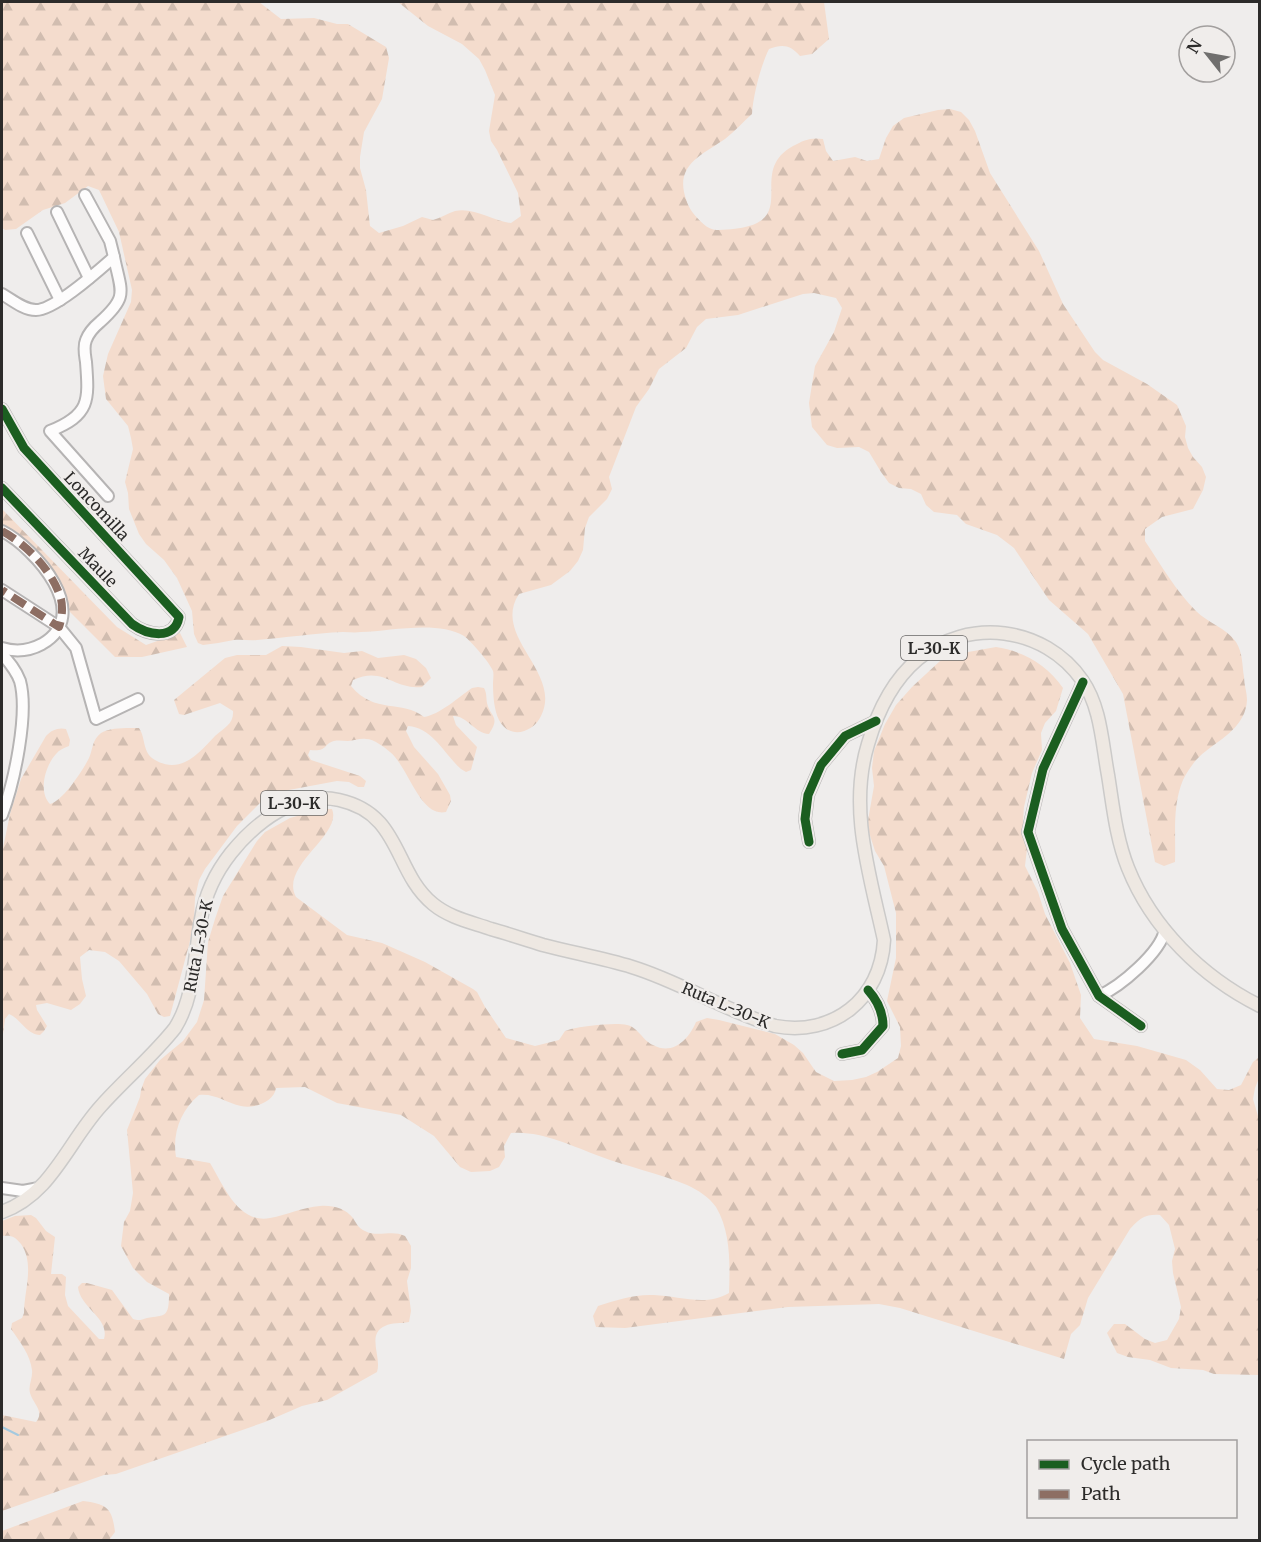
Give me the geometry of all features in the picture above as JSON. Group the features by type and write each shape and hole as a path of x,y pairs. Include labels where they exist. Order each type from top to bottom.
{"main road":[{"name":"Ruta L-30-K","path":"39,1188 59,1164 89,1119 170,1035 179,1021 188,999 203,908 223,863 240,843 275,813 305,800 323,798 342,801 368,813 383,826 394,842 408,874 419,890 441,910 467,922 543,945 631,967 674,983 765,1023 784,1028 813,1026 831,1021 855,1005 868,990 880,966 884,940 862,841 859,795 866,750 876,721 894,687 918,659 944,642 975,633 1006,633 1036,642 1063,658 1083,682 1097,712 1116,827 1127,866 1148,906 1186,954 1210,975 1260,1006"},
{"name":"L-30-K","path":"2,1212 26,1199 39,1188"}],"street":[{"path":"85,195 110,241 121,295 117,306 92,329 86,339 84,349 88,393 85,404 75,417 50,431 108,496"},
{"path":"57,212 89,278"},
{"path":"27,233 60,300"},
{"path":"2,294 28,308 35,310 45,308 60,300 114,257"},
{"name":"Loncomilla","path":"2,409 24,448 179,617"},
{"name":"Maule","path":"2,488 132,624 143,631 156,634 171,631 176,626 179,617"},
{"path":"2,531 33,554 61,599 62,615 59,627 47,641 20,650 2,648"},
{"path":"2,590 59,627 76,648 96,719 138,699"},
{"path":"2,654 18,677 22,697 18,753 2,815"},
{"path":"1083,682 1043,769 1028,832 1062,929 1099,996 1141,1026"},
{"path":"809,842 805,819 808,795 821,765 844,736 876,721"},
{"path":"1099,996 1122,984 1162,942 1165,930"},
{"path":"842,1054 862,1050 883,1026 883,1018 878,1005 868,990"},
{"path":"2,1188 23,1191 39,1188"}],"green space":[{"path":"2,2 259,2 281,19 314,18 337,24 348,24 386,47 389,58 382,99 364,132 360,157 370,226 379,233 403,226 422,217 433,220 462,210 511,223 521,216 518,193 491,141 489,131 495,95 479,59 462,44 428,26 398,2 824,2 829,39 812,54 800,56 786,46 769,49 758,81 752,114 725,139 695,160 685,173 683,182 687,203 698,219 711,229 746,227 762,220 769,210 773,171 779,158 801,142 823,139 826,151 833,161 855,157 867,161 879,159 893,126 904,118 950,109 961,112 969,120 990,173 1039,251 1063,304 1095,352 1103,360 1147,384 1177,405 1186,426 1185,437 1188,448 1202,467 1206,477 1203,490 1193,509 1162,517 1145,529 1145,541 1169,578 1189,603 1236,642 1241,655 1247,700 1243,717 1238,724 1199,757 1183,780 1176,810 1175,862 1164,866 1155,862 1123,694 1088,634 1049,600 1014,548 997,535 966,524 957,515 934,512 926,505 921,494 889,483 869,452 859,447 837,448 827,445 812,427 809,403 815,366 834,332 842,308 836,298 814,293 803,294 738,315 706,319 697,327 686,348 659,369 649,389 636,407 609,477 612,489 607,499 589,517 585,528 583,550 578,561 570,571 551,585 519,594 513,610 514,625 519,640 543,684 545,700 541,716 527,730 515,732 503,726 495,707 491,667 464,636 453,631 428,627 321,633 203,645 198,643 194,634 192,611 177,578 164,560 146,544 139,534 129,509 125,482 133,449 131,438 128,426 106,399 103,376 108,354 131,302 132,290 119,232 99,190 88,186 65,203 43,210 16,229 2,228"},
{"path":"2,509 117,627 146,645 180,633 187,647 142,657 115,657 70,612 60,586 2,526"},
{"path":"282,646 344,653 362,651 378,658 404,655 416,659 426,668 431,678 422,687 403,685 373,676 353,680 351,686 369,701 407,709 424,717 442,709 472,688 484,688 488,708 494,717 494,724 489,734 453,716 456,725 477,747 471,770 466,772 461,769 424,731 408,726 406,731 414,747 438,774 450,795 451,801 446,812 437,812 429,807 415,790 397,759 376,742 369,739 336,741 323,749 310,750 308,755 311,760 360,776 366,781 364,787 337,781 278,792 263,800 237,826 199,880 189,945 170,1016 164,1017 158,1014 147,994 119,961 105,952 89,950 80,957 86,996 80,1004 71,1010 47,1003 36,1005 47,1026 40,1035 31,1032 9,1014 5,1019 2,1042 2,853 10,814 21,779 46,736 50,732 63,728 66,729 70,740 69,746 59,751 52,759 46,772 44,793 50,804 61,797 72,784 89,758 96,739 105,731 139,728 148,753 155,760 173,765 189,760 228,725 233,711 220,703 184,715 179,714 174,700 225,658 237,655 266,655"},
{"path":"996,647 1034,660 1050,672 1063,688 1056,711 1045,723 1041,733 1042,750 1032,773 1024,807 1023,820 1027,849 1025,866 1038,892 1045,914 1070,963 1081,995 1080,1018 1094,1039 1137,1046 1186,1060 1200,1070 1217,1089 1229,1090 1241,1085 1253,1062 1259,1057 1259,1078 1253,1099 1260,1123 1259,1375 1214,1374 1203,1370 1171,1368 1150,1360 1117,1353 1107,1333 1114,1324 1125,1324 1145,1339 1155,1343 1167,1340 1179,1319 1181,1307 1172,1261 1175,1249 1169,1225 1160,1215 1144,1218 1130,1229 1088,1298 1080,1325 1071,1334 1064,1359 900,1308 879,1304 788,1307 625,1328 596,1327 593,1316 598,1306 633,1296 647,1295 702,1300 729,1293 727,1238 721,1217 707,1197 676,1181 533,1134 511,1133 504,1146 505,1157 499,1167 490,1171 471,1172 460,1167 434,1136 401,1115 337,1103 305,1087 276,1088 272,1097 267,1101 246,1107 210,1095 199,1095 187,1108 179,1123 175,1139 176,1157 210,1163 233,1201 249,1215 270,1218 307,1208 329,1206 346,1212 359,1227 370,1233 395,1233 405,1236 411,1246 411,1268 407,1281 411,1311 409,1322 391,1324 379,1330 375,1340 377,1372 327,1400 302,1406 265,1422 2,1511 2,1415 36,1422 39,1411 30,1393 31,1364 24,1348 11,1329 12,1323 22,1318 24,1313 28,1278 27,1260 21,1244 16,1239 11,1236 2,1236 2,1221 15,1216 31,1215 55,1237 51,1274 62,1274 66,1277 65,1295 68,1306 99,1339 104,1339 103,1325 80,1294 78,1287 82,1283 112,1290 133,1319 140,1320 165,1314 169,1294 147,1282 133,1268 121,1246 124,1222 130,1211 133,1193 127,1130 145,1079 160,1060 183,1041 197,1022 204,1000 208,942 223,896 265,832 290,818 321,809 332,809 333,819 329,829 296,874 293,885 296,897 347,935 382,943 425,962 473,989 506,1038 535,1046 559,1040 565,1031 571,1029 622,1024 634,1028 653,1045 667,1048 674,1047 685,1040 696,1022 707,1018 775,1034 803,1053 816,1072 834,1081 866,1077 898,1058 901,1046 900,1027 887,1001 896,958 896,913 884,866 875,851 867,826 874,786 872,768 874,751 896,705 940,661 957,654"},
{"path":"83,1501 103,1506 110,1512 115,1532 109,1540 2,1540 2,1531"}],"waterway":[{"path":"2,1427 18,1435"}],"marked path":[{"path":"2,531 38,559 52,578 62,602 59,627 2,590"}],"cycle path":[{"path":"2,409 24,448 179,617 172,630 160,634 152,633 132,624 2,488"},
{"path":"1083,682 1043,769 1028,832 1062,929 1099,996 1141,1026"},
{"path":"809,842 805,819 808,795 821,765 845,736 876,721"},
{"path":"842,1054 862,1050 883,1026 879,1007 868,990"}]}
